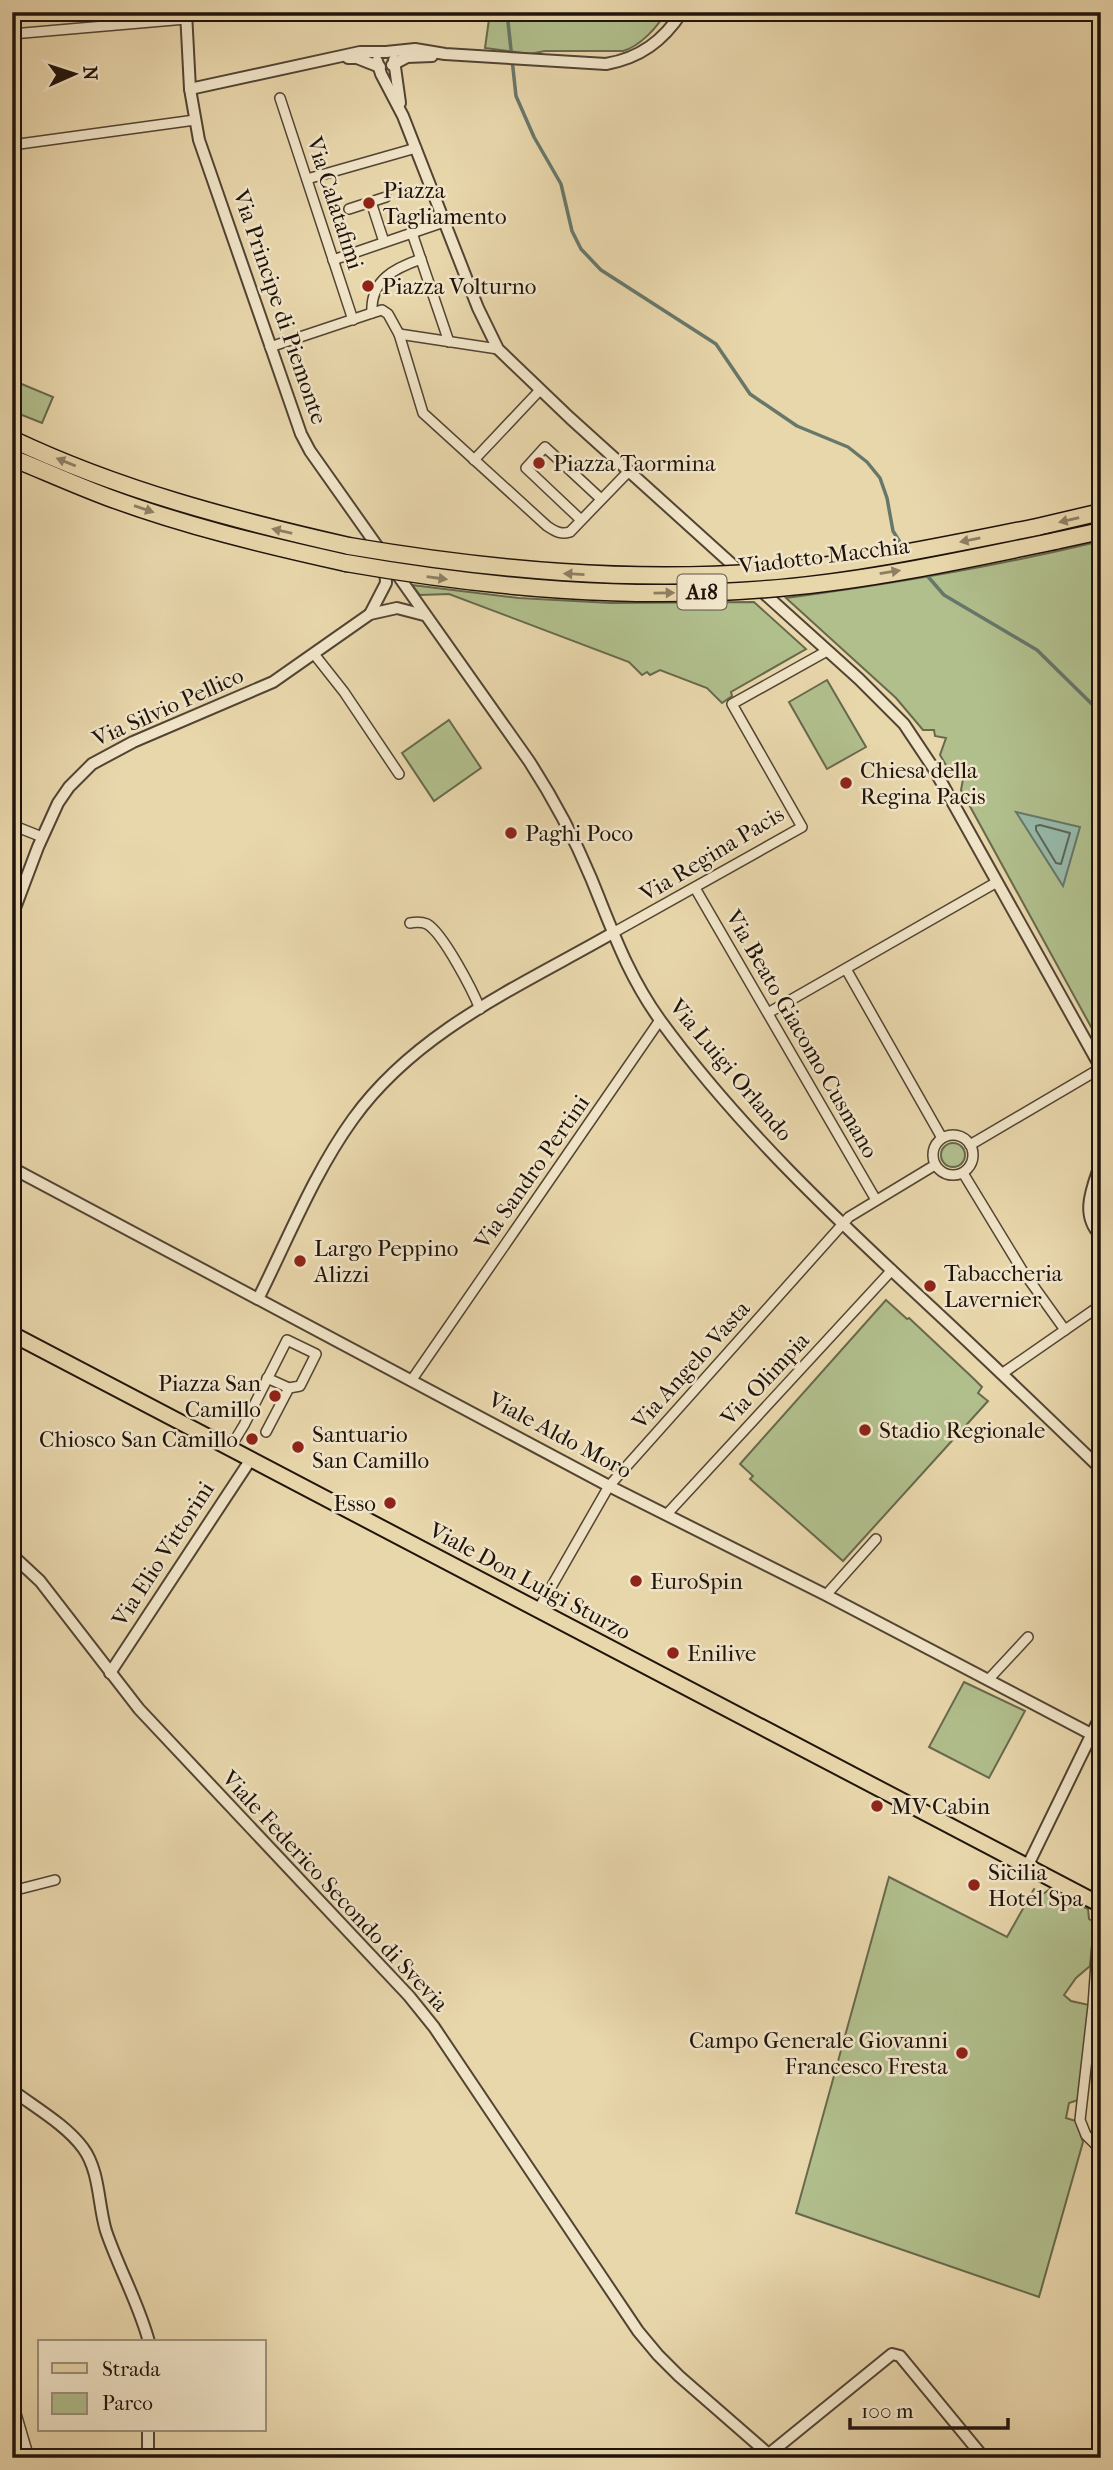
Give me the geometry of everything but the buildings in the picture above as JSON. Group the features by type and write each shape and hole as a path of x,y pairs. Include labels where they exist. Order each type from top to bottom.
{"highway":[{"name":"Viadotto Macchia","path":"12,439 114,481 266,527 349,546 520,570 686,575 817,566 906,553 1101,512"},
{"name":"Viadotto Macchia","path":"12,458 107,497 223,534 346,563 426,577 519,588 611,593 687,593 778,588 922,567 1101,531"}],"main road":[{"name":"Viale Don Luigi Sturzo","path":"12,1334 1100,1905"}],"street":[{"path":"342,57 385,61 415,49 451,54 606,64 629,59 652,46 682,12"},
{"path":"12,34 186,16"},
{"name":"Via Principe di Piemonte","path":"186,16 190,89 200,140 305,442 406,588"},
{"path":"190,89 371,50 385,61 444,222 478,308 498,349 887,706 916,740 1101,1068 970,1145"},
{"path":"385,61 403,116"},
{"name":"Via Calatafimi","path":"280,98 353,320"},
{"path":"12,145 195,120"},
{"path":"307,179 416,148"},
{"path":"349,209 386,197"},
{"path":"371,202 384,242"},
{"path":"333,260 444,222"},
{"path":"412,233 449,342"},
{"path":"372,313 377,290 390,272 421,260"},
{"path":"270,347 382,310 388,314 400,334 423,413 547,526 564,534 570,532 629,471"},
{"path":"400,334 498,349"},
{"path":"474,460 540,390"},
{"path":"582,520 526,468 545,447 601,499"},
{"path":"385,558 386,583 375,613 397,608 425,615"},
{"path":"380,596 406,588"},
{"name":"Via Silvio Pellico","path":"12,916 43,837 69,787 92,764 133,742 273,682 375,613 402,598 406,588"},
{"name":"Via Luigi Orlando","path":"406,588 529,761 552,798 589,874 611,934 631,974 660,1020 732,1109 842,1226 1003,1373 1101,1469"},
{"name":"Via Regina Pacis","path":"611,934 802,827 732,704 827,651"},
{"path":"314,654 344,692 399,775"},
{"path":"12,825 43,837"},
{"path":"768,1013 997,883"},
{"name":"Via Beato Giacomo Cusmano","path":"695,888 876,1200"},
{"path":"411,923 426,924 433,929 461,971 480,1009"},
{"path":"258,1299 321,1172 353,1119 395,1071 413,1054 480,1009 611,934"},
{"path":"846,969 942,1138"},
{"name":"Via Sandro Pertini","path":"411,1381 660,1020"},
{"path":"953,1135 963,1137 970,1145 973,1155 971,1165 963,1173 943,1173 935,1166 935,1145 942,1138 953,1135"},
{"path":"1101,1162 1088,1209 1095,1230 1101,1236"},
{"name":"Via Angelo Vasta","path":"538,1610 609,1486 849,1217 935,1166"},
{"name":"Viale Aldo Moro","path":"12,1168 609,1486 826,1595 1091,1734"},
{"path":"963,1173 1022,1270 1065,1331"},
{"name":"Via Olimpia","path":"667,1514 892,1270"},
{"path":"1003,1373 1101,1305"},
{"path":"230,1448 287,1340 316,1354 300,1386 289,1388 267,1378"},
{"path":"266,1432 289,1388"},
{"name":"Via Elio Vittorini","path":"110,1673 251,1459"},
{"path":"826,1595 876,1539"},
{"name":"Viale Federico Secondo di Svevia","path":"12,1555 40,1581 110,1673 175,1749 409,1996 434,2027 638,2331 658,2355 771,2456"},
{"path":"988,1680 1028,1637"},
{"path":"1027,1867 1101,1715"},
{"path":"12,1891 55,1880"},
{"path":"1098,2147 1082,2128 1080,2112 1093,2006 1100,1905"},
{"path":"12,2090 71,2134 85,2151 91,2162 106,2230 148,2340"},
{"path":"771,2456 892,2354 900,2356 984,2458"},
{"path":"12,2400 29,2458"},
{"path":"148,2432 148,2458"}],"green space":[{"path":"490,12 666,12 648,36 623,51 545,51 530,54 485,48"},
{"path":"12,380 53,397 42,423 12,411"},
{"path":"1101,541 1101,1045 961,790 963,779 953,777 940,755 946,738 935,736 934,730 923,730 896,698 786,598 945,574"},
{"path":"412,585 519,598 611,603 754,602 806,649 731,692 732,696 722,703 707,688 660,670 650,675 647,672 642,675 629,662 449,594 420,595"},
{"path":"827,680 866,747 827,769 789,702"},
{"path":"449,720 481,768 434,801 402,753"},
{"path":"953,1143 962,1146 965,1155 962,1164 953,1167 944,1164 941,1155 944,1146"},
{"name":"Stadio Regionale","path":"886,1300 973,1378 982,1387 978,1393 988,1401 843,1561 750,1479 753,1476 740,1464"},
{"path":"964,1682 1025,1711 989,1778 929,1747"},
{"name":"Campo Generale Giovanni Francesco Fresta","path":"889,1877 1007,1937 1034,1889 1043,1894 1050,1889 1088,1909 1089,1919 1094,1922 1090,1966 1076,1978 1064,1995 1071,2001 1089,2005 1078,2100 1069,2103 1066,2118 1076,2121 1083,2142 1039,2297 796,2213"}],"water":[{"path":"1016,812 1080,827 1063,886"}],"waterway":[{"path":"508,12 516,96 534,137 561,184 572,231 581,249 601,270 716,344 750,394 797,426 848,447 867,462 880,478 893,531 903,547"},
{"path":"924,572 944,595 1037,650 1101,713"}],"place":[{"name":"Piazza Tagliamento","path":"369,203"},
{"name":"Piazza Volturno","path":"368,286"},
{"name":"Piazza Taormina","path":"539,463"},
{"name":"Chiesa della Regina Pacis","path":"846,783"},
{"name":"Paghi Poco","path":"511,833"},
{"name":"Largo Peppino Alizzi","path":"300,1261"},
{"name":"Tabaccheria Lavernier","path":"930,1286"},
{"name":"Piazza San Camillo","path":"275,1396"},
{"name":"Stadio Regionale","path":"865,1430"},
{"name":"Chiosco San Camillo","path":"252,1439"},
{"name":"Santuario San Camillo","path":"298,1447"},
{"name":"Esso","path":"390,1503"},
{"name":"EuroSpin","path":"636,1581"},
{"name":"Enilive","path":"673,1653"},
{"name":"MV Cabin","path":"877,1806"},
{"name":"Sicilia Hotel Spa","path":"974,1885"},
{"name":"Campo Generale Giovanni Francesco Fresta","path":"962,2053"}]}
